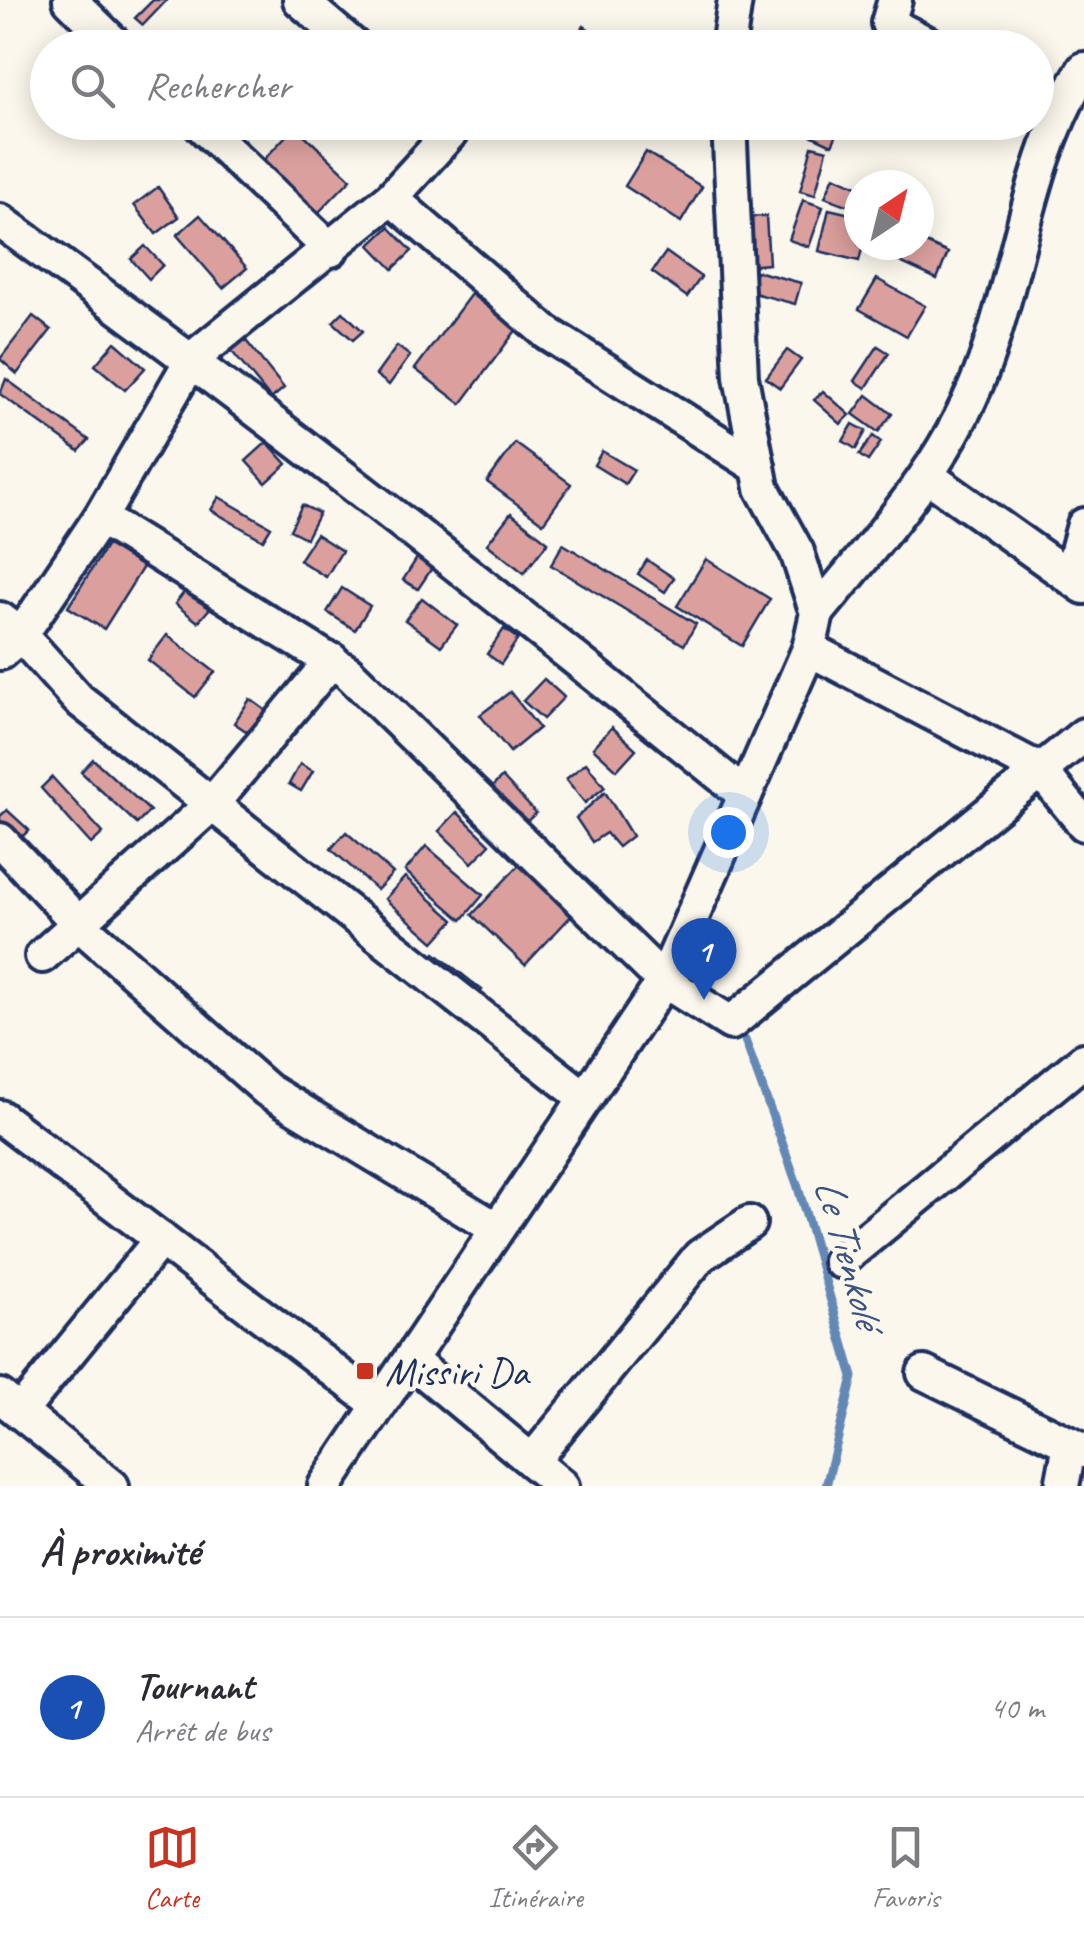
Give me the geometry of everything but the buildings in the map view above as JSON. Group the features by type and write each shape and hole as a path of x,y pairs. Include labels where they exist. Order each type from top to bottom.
{"street":[{"path":"70,0 101,30"},
{"path":"300,0 335,30"},
{"path":"731,30 736,0"},
{"path":"895,0 888,23 901,30"},
{"path":"1054,98 1084,69"},
{"path":"217,140 331,250"},
{"path":"445,140 391,198 331,250 192,359 100,518 7,635 78,699 585,1098"},
{"path":"730,140 742,377 758,467 762,488 796,552 817,613"},
{"path":"325,1486 664,981 808,649 817,613 930,477 986,362 1039,140"},
{"path":"391,198 547,333 758,467"},
{"path":"0,221 192,359 436,546 745,795"},
{"path":"930,477 1077,582 1084,525"},
{"path":"100,518 332,660 664,981 731,1023 1084,735"},
{"path":"808,649 1040,770 1084,824"},
{"path":"42,956 212,805 332,660"},
{"path":"0,840 80,926 267,1090 497,1229"},
{"path":"840,1261 1084,1060"},
{"path":"0,1117 379,1405"},
{"path":"532,1461 700,1256 749,1223"},
{"path":"112,1486 10,1404 161,1240"},
{"path":"410,1360 562,1486"},
{"path":"924,1373 1077,1448 1062,1486"}],"waterway":[{"name":"Le Tienkolé","path":"745,1040 797,1184 853,1377 826,1486"}],"place":[{"name":"Tournant","path":"704,1000"},
{"name":"Missiri Da","path":"365,1371"}]}
